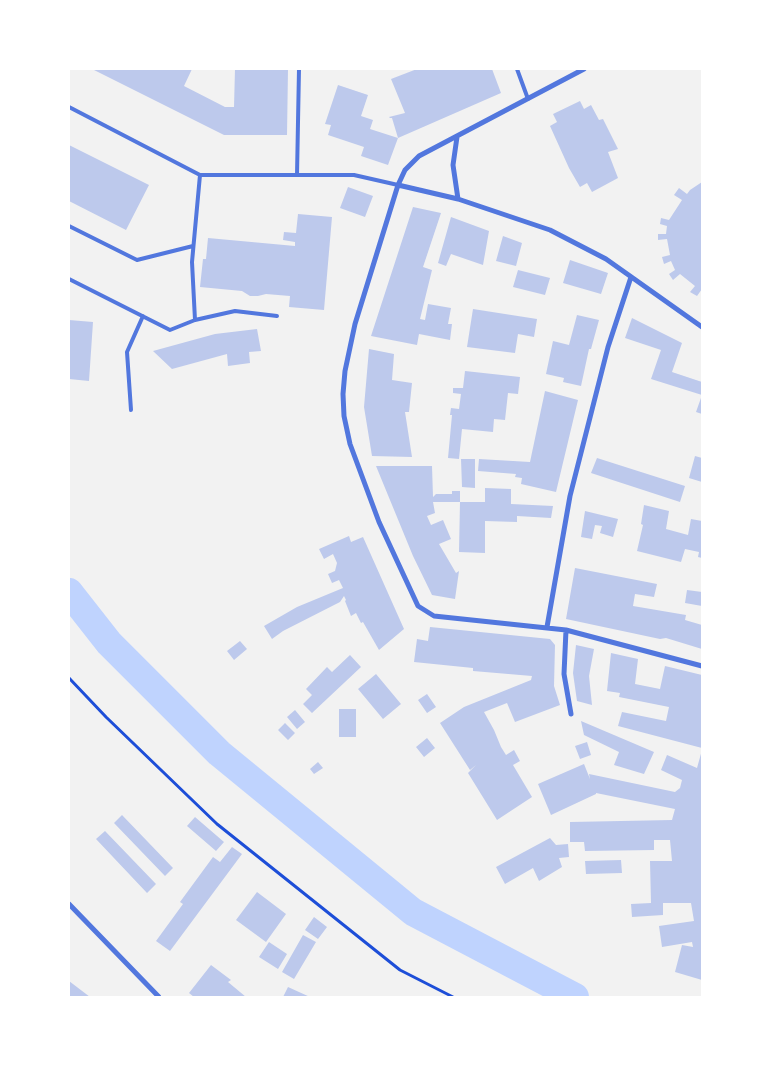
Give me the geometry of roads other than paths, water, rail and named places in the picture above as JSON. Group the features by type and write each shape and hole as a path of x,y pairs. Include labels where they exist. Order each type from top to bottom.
{"street":[{"path":"584,69 419,156 405,170 398,185 355,324 345,371 344,416 350,444 379,522 418,606 434,616 566,630 702,666"},
{"path":"456,137 453,165 458,200"},
{"path":"398,185 458,200 550,230 606,259 702,327"},
{"path":"547,627 570,496 608,347 631,277"},
{"path":"566,630 564,674 571,714"},
{"path":"69,904 159,997"}],"lane":[{"path":"296,175 299,69"},
{"path":"517,69 528,99"},
{"path":"69,107 200,175 354,175 398,185"},
{"path":"195,320 192,262 200,175"},
{"path":"69,226 137,260 193,246"},
{"path":"69,279 170,330 195,320 236,311 277,316"},
{"path":"131,410 127,352 143,316"}],"waterway":[{"path":"69,592 109,643 219,753 413,912 575,997"}]}
